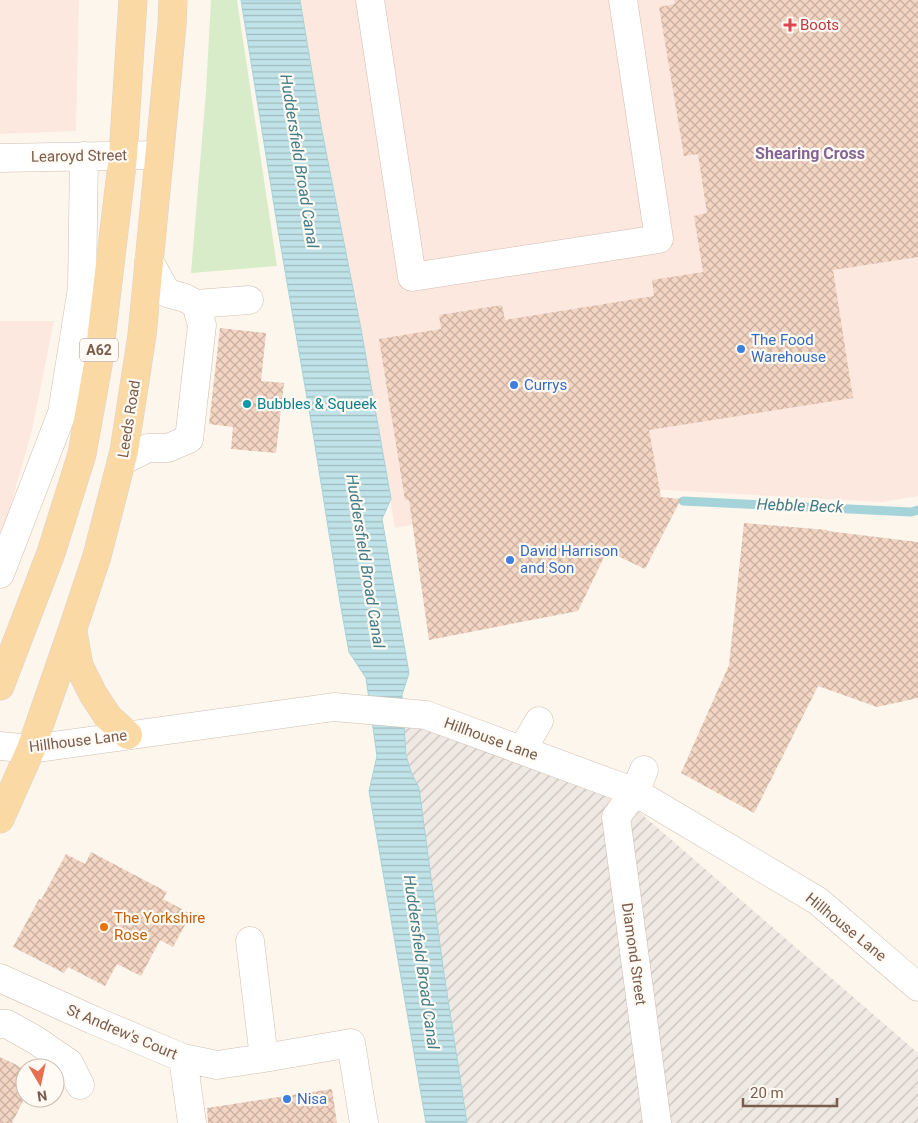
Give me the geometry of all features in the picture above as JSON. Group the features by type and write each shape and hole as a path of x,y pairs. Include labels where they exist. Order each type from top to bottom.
{"main road":[{"name":"A62","path":"0,686 51,553 82,454 98,365 123,156 133,0"},
{"name":"Leeds Road","path":"0,819 31,749 72,631 97,556 122,461 142,335 173,0"},
{"path":"72,631 79,666 93,694 108,717 128,735"}],"street":[{"path":"370,0 412,277 659,239 623,0"},
{"name":"Learoyd Street","path":"0,158 159,155"},
{"path":"0,574 62,413 82,288 84,156"},
{"path":"149,261 167,293 185,298 196,304 249,300"},
{"path":"122,461 148,448 168,448 189,438 202,325 196,304"},
{"name":"Hillhouse Lane","path":"0,746 31,749 334,707 426,714 522,750 640,781 818,900 918,987"},
{"path":"522,750 540,721"},
{"name":"Diamond Street","path":"640,781 616,817 657,1123"},
{"path":"250,941 264,1058"},
{"name":"St Andrew's Court","path":"0,978 183,1058 192,1123"},
{"path":"0,1024 7,1024 34,1039 69,1063 80,1085"},
{"path":"183,1058 217,1065 351,1043 364,1123"}],"shaded area":[{"path":"0,0 79,0 76,131 0,134"},
{"path":"300,0 918,0 918,496 882,502 610,487 395,528 361,329 321,126"},
{"path":"0,321 54,321 32,430 0,544"},
{"path":"397,718 623,798 918,1053 918,1123 467,1123 443,967 419,788 411,772"}],"green space":[{"path":"211,0 237,0 277,266 191,273 206,91"}],"water":[{"name":"Huddersfield Broad Canal","path":"241,0 300,0 321,126 361,329 391,499 382,519 409,673 402,695 406,755 411,772 419,788 443,967 467,1123 426,1123 369,791 377,756 366,678 349,652"}],"building":[{"path":"674,0 918,0 918,257 833,270 853,398 649,430 661,497 681,499 645,569 607,551 578,611 429,640 409,500 405,500 379,339 441,329 439,315 502,305 505,320 654,296 652,280 703,272 694,216 707,213 698,154 684,156 659,7 675,4"},
{"name":"Bubbles & Squeek","path":"220,328 266,333 261,381 284,383 276,453 231,449 233,427 209,424"},
{"path":"744,523 828,530 918,542 918,698 877,707 818,686 754,813 681,773 729,665"},
{"name":"The Yorkshire Rose","path":"91,852 167,892 163,899 191,914 173,947 160,940 141,976 117,964 105,986 68,967 64,973 13,947 66,854 85,864"},
{"path":"0,1057 15,1064 15,1108 20,1108 12,1123 0,1123"},
{"path":"332,1089 337,1123 208,1123 207,1108"}],"waterway":[{"name":"Hebble Beck","path":"683,501 911,512 918,510"}],"place":[{"name":"Boots","path":"790,25"},
{"name":"The Food Warehouse","path":"741,349"},
{"name":"Currys","path":"514,385"},
{"name":"Bubbles & Squeek","path":"247,404"},
{"name":"David Harrison and Son","path":"510,560"},
{"name":"The Yorkshire Rose","path":"104,927"},
{"name":"Nisa","path":"287,1099"}],"district":[{"name":"Shearing Cross","path":"810,153"}]}
